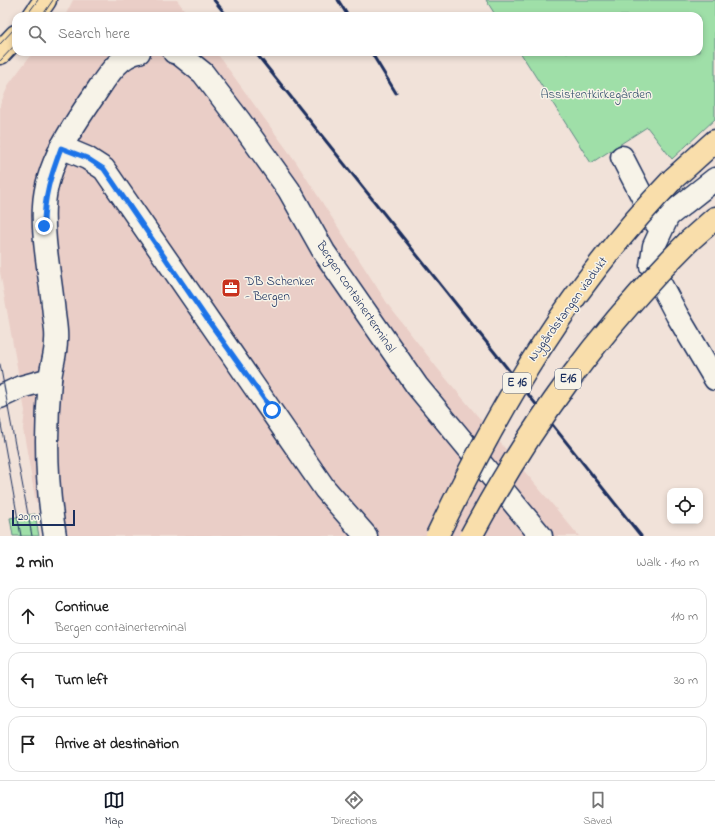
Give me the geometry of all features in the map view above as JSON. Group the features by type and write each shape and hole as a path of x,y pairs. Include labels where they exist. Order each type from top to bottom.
{"main road":[{"path":"37,12 46,0"},
{"path":"0,53 12,40"},
{"name":"Nygårdstangen viadukt","path":"437,536 482,445 530,362 600,263 628,229 674,179 715,141"},
{"name":"E16","path":"471,536 512,462 561,388 616,319 689,241 715,218"}],"lane":[{"path":"55,536 49,501 46,450 50,379 56,341 44,226 44,204 49,180 61,148 75,123 110,71 129,56"},
{"name":"Bergen containerterminal","path":"180,56 202,73 289,190 324,252 417,386 540,536"},
{"path":"61,148 87,158 104,169 326,489 366,536"},
{"path":"622,157 660,231"},
{"path":"715,179 668,216 654,246 652,266 677,315 715,379"},
{"path":"0,397 16,389 50,379"}],"shaded area":[{"path":"73,0 177,0 186,12 67,12"},
{"path":"30,56 219,56 296,162 389,306 438,369 579,536 68,536 60,499 36,503 23,429 25,411 0,272 0,105 9,84"}],"green space":[{"name":"Assistentkirkegården","path":"486,0 715,0 715,119 672,159 647,127 591,163 523,56 703,56 703,12 494,12"},
{"path":"35,514 39,536 13,536 10,518"}],"tram line":[{"path":"29,12 38,0"},
{"path":"45,12 53,0"},
{"path":"0,44 12,31"},
{"path":"0,61 12,48"},
{"path":"0,364 32,536"},
{"path":"0,419 21,536"}],"railway":[{"path":"214,0 224,12"},
{"path":"338,0 346,12"},
{"path":"258,56 641,536"},
{"path":"373,56 396,93"}],"place":[{"name":"DB Schenker - Bergen","path":"231,288"}],"route":[{"path":"44,226 44,204 49,180 61,148 87,158 104,169 207,319 272,410"}]}
